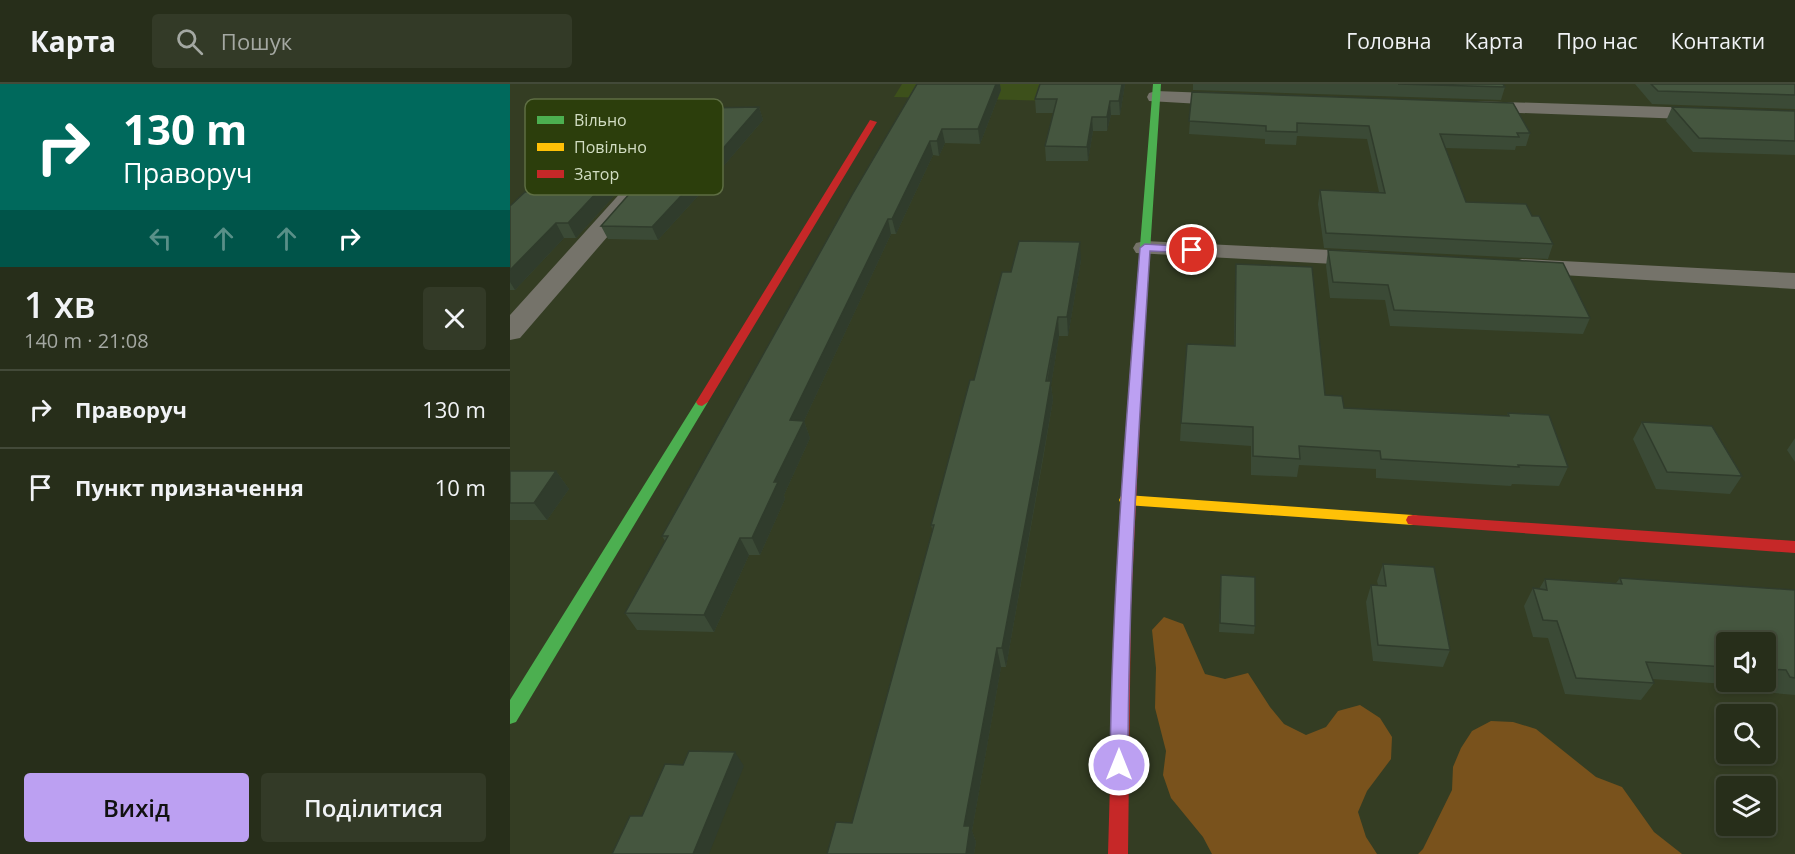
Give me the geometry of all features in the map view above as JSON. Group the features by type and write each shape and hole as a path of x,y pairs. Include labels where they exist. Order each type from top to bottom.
{"street":[{"path":"1118,854 1119,675 1126,500 1156,91 1250,100"},
{"path":"1452,106 1795,117"},
{"path":"510,716 873,122"},
{"path":"510,332 631,195"},
{"path":"1145,248 1393,260"},
{"path":"1500,266 1795,281"},
{"path":"1126,500 1795,547"}],"shaded area":[{"path":"902,84 1102,84 1096,102 894,97"},
{"path":"1164,617 1183,624 1205,674 1225,679 1248,673 1284,724 1306,735 1326,727 1338,711 1360,705 1380,718 1392,737 1391,759 1367,791 1358,812 1366,837 1377,854 1212,854 1203,837 1171,798 1163,775 1166,751 1155,708 1156,668 1152,630"},
{"path":"1491,721 1513,722 1536,729 1596,777 1622,787 1654,832 1682,854 1418,854 1423,849 1452,790 1453,767 1461,748 1472,731"}],"building":[{"path":"917,84 996,84 978,129 942,129 937,141 930,141 892,219 888,219 790,420 804,421 774,482 778,482 752,538 740,538 704,615 625,613 668,536 662,536 852,195"},
{"path":"1040,84 1122,84 1119,101 1110,101 1107,117 1092,117 1087,147 1045,146 1057,99 1035,99"},
{"path":"1398,84 1503,84 1505,87"},
{"path":"1651,84 1795,84 1795,95 1658,91"},
{"path":"1192,92 1513,103 1530,133 1517,133 1519,137 1440,134 1466,202 1526,204 1532,216 1539,216 1553,244 1326,233 1320,190 1385,193 1369,126 1297,123 1297,132 1266,131 1266,126 1189,121"},
{"path":"759,107 723,148 723,108"},
{"path":"1672,107 1795,111 1795,141 1699,138"},
{"path":"525,192 525,195 594,195 568,223 556,223 510,270 510,206"},
{"path":"628,195 682,195 652,227 601,226"},
{"path":"1019,241 1080,242 1067,317 1058,317 1046,381 1051,381 1041,440 1002,648 997,648 964,826 970,826 966,854 827,854 836,822 852,823 934,525 931,525 970,380 974,380 1002,272 1011,272"},
{"path":"1328,250 1563,263 1590,318 1394,310 1388,285 1333,282"},
{"path":"1236,264 1312,267 1325,395 1342,396 1344,408 1509,416 1508,413 1549,415 1568,467 1518,465 1519,467 1381,459 1380,451 1299,446 1300,459 1253,456 1253,427 1181,423 1187,344 1235,346"},
{"path":"1642,422 1712,426 1742,476 1667,472"},
{"path":"510,471 556,471 534,503 510,503"},
{"path":"1383,564 1434,567 1450,650 1378,645 1371,585 1386,586"},
{"path":"1221,575 1255,577 1255,626 1220,623"},
{"path":"1620,578 1795,590 1795,678 1790,677 1786,670 1776,670 1776,632 1716,632 1716,666 1646,662 1654,683 1576,678 1557,621 1543,620 1533,588 1547,590 1545,579 1622,584"},
{"path":"689,751 735,752 693,854 612,854 630,816 642,816 665,764 683,765"}],"traffic: fast":[{"path":"1137,358 1157,84"},
{"path":"510,716 702,402"}],"traffic: slow":[{"path":"1126,500 1413,520"}],"traffic: jam":[{"path":"702,402 873,122"},
{"path":"1118,854 1123,606 1137,358"},
{"path":"1413,520 1795,547"}],"route":[{"path":"1119,765 1119,675 1126,500 1145,248 1192,250"}]}
